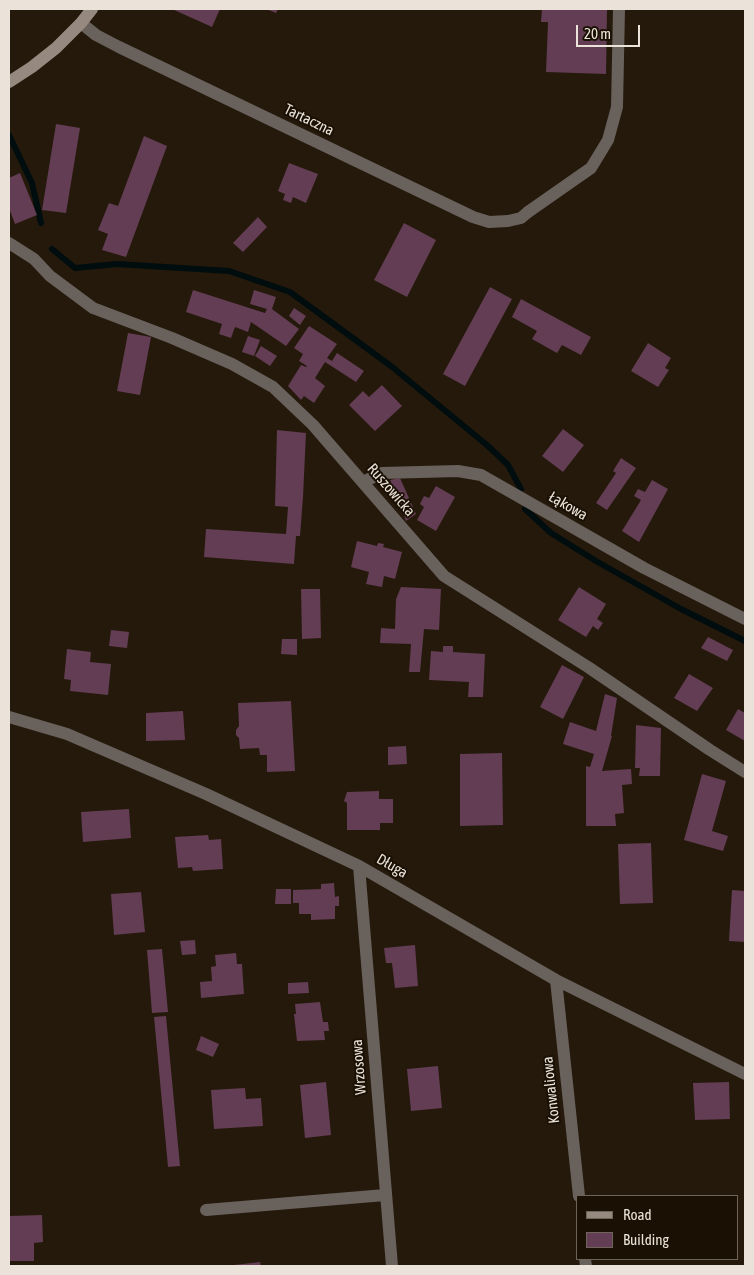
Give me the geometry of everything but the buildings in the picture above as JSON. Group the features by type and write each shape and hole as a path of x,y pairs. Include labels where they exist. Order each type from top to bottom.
{"street":[{"path":"9,82 44,57 81,23 92,9"},
{"name":"Tartaczna","path":"81,23 96,35 119,47 473,217 489,222 521,218 592,168 608,140 617,108 619,9"},
{"name":"Ruszowicka","path":"9,243 34,258 50,276 93,308 172,338 232,364 272,387 313,425 444,576 588,667 745,772"},
{"name":"Łąkowa","path":"363,482 382,473 458,471 481,475 644,568 745,619"},
{"name":"Długa","path":"9,717 67,734 206,794 359,866 556,980 745,1074"},
{"name":"Wrzosowa","path":"359,866 392,1266"},
{"name":"Konwaliowa","path":"556,980 579,1195"},
{"path":"206,1210 385,1195"}],"waterway":[{"path":"9,135 32,183 41,223"},
{"path":"52,249 75,268 117,264 229,271 290,292 391,366 488,446 508,465 521,489"},
{"path":"525,509 551,533 596,561 681,609 745,641"}]}
